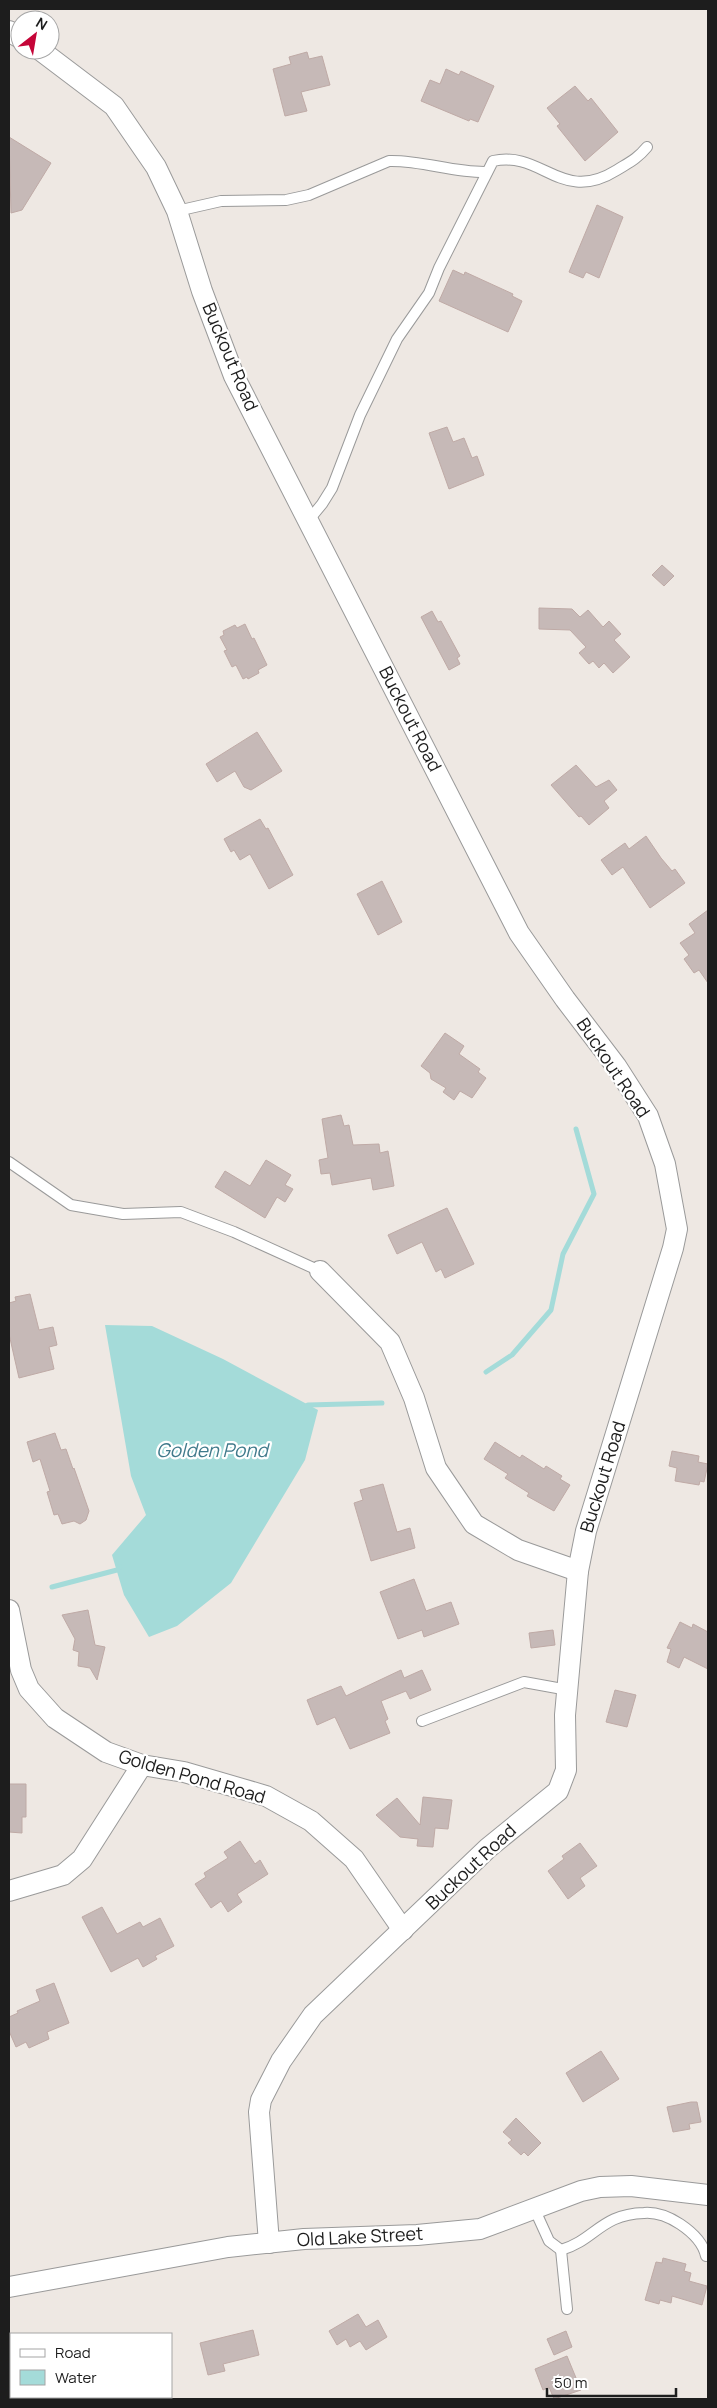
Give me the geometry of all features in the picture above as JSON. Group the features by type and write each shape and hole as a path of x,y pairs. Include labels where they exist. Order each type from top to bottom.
{"street":[{"name":"Buckout Road","path":"53,60 114,106 156,167 177,211 202,291 234,376 519,933 565,999 616,1066 648,1116 665,1164 677,1229 674,1248 586,1532 578,1570 565,1715 566,1770 558,1790 488,1848 313,2015 281,2061 261,2100 259,2112 269,2243"},
{"path":"320,1271 390,1342 414,1398 436,1468 474,1524 518,1550 578,1570"},
{"name":"Golden Pond Road","path":"9,1610 21,1670 29,1688 55,1718 106,1752 142,1765 184,1772 266,1796 311,1821 354,1859 403,1930"},
{"path":"9,1891 63,1875 82,1859 142,1765"},
{"name":"Old Lake Street","path":"9,2288 228,2247 304,2239 417,2235 480,2228 581,2191 600,2187 631,2186 708,2195"}],"lane":[{"path":"308,521 332,488 360,415 397,339 429,293 492,161 504,158 540,168 574,182 590,182 606,177 638,159 648,147"},
{"path":"177,211 221,201 286,200 309,195 389,161 403,160 465,172 487,172"},
{"path":"9,1162 70,1205 123,1214 181,1212 234,1232 320,1271"},
{"path":"422,1721 524,1682 568,1690"},
{"path":"534,2208 549,2241 561,2250 567,2308"},
{"path":"561,2250 571,2247 616,2216 629,2213 651,2212 676,2221 690,2231 704,2248 706,2256"}],"water":[{"name":"Golden Pond","path":"105,1325 152,1326 223,1359 318,1410 305,1460 231,1583 177,1626 149,1637 124,1595 112,1555 146,1515 131,1476"}],"building":[{"path":"307,52 309,59 322,56 330,85 301,92 307,111 285,116 273,69 291,64 289,57"},
{"path":"446,69 459,75 461,71 494,86 478,122 470,119 469,121 421,101 430,80 440,84"},
{"path":"575,86 588,101 591,98 618,132 585,161 557,126 560,124 547,108"},
{"path":"9,137 51,163 22,210 11,213"},
{"path":"597,205 623,217 599,278 586,272 583,278 569,272"},
{"path":"453,270 464,275 465,272 513,294 512,296 522,301 508,332 439,301"},
{"path":"447,427 453,442 464,438 472,458 477,456 484,475 449,489 429,433"},
{"path":"662,565 674,576 664,586 652,575"},
{"path":"539,608 572,609 580,617 588,610 603,627 609,621 621,634 614,640 630,657 613,673 604,663 599,668 593,661 589,664 579,653 586,647 570,630 539,629"},
{"path":"432,611 438,622 441,621 460,656 457,658 460,664 449,670 421,617"},
{"path":"245,624 267,665 258,670 259,673 248,679 247,677 243,679 236,665 232,667 224,651 227,650 220,637 224,635 223,631 235,625 237,628"},
{"path":"257,732 282,771 251,790 244,787 235,771 217,782 206,764"},
{"path":"576,765 596,787 609,780 617,790 604,801 609,808 589,825 581,816 579,817 551,785"},
{"path":"260,819 266,829 268,828 293,875 269,889 250,854 240,860 234,850 231,852 224,839"},
{"path":"646,836 661,858 672,871 675,869 685,883 650,908 623,867 612,875 601,860 625,843 629,849"},
{"path":"382,881 402,922 378,935 357,894"},
{"path":"708,910 708,983 699,970 694,973 684,959 689,955 680,943 695,933 689,924"},
{"path":"445,1033 464,1046 459,1054 480,1069 478,1072 486,1078 472,1098 460,1091 454,1100 443,1092 446,1088 431,1079 430,1073 421,1066"},
{"path":"341,1115 344,1126 349,1125 353,1145 379,1144 380,1153 388,1151 394,1186 373,1190 371,1178 332,1185 330,1173 321,1174 319,1160 328,1158 322,1119"},
{"path":"266,1160 291,1175 285,1185 293,1189 285,1202 277,1197 265,1218 215,1187 225,1171 250,1186"},
{"path":"447,1208 474,1264 445,1278 441,1269 436,1272 422,1242 397,1254 388,1235"},
{"path":"30,1294 39,1330 53,1327 57,1345 49,1347 54,1369 19,1378 9,1334 9,1303 16,1301 15,1297"},
{"path":"55,1433 61,1450 66,1449 89,1511 86,1520 80,1524 74,1521 62,1524 58,1514 54,1515 47,1492 50,1491 40,1459 33,1462 27,1442"},
{"path":"495,1442 520,1458 522,1455 544,1469 546,1466 562,1476 560,1479 570,1485 554,1511 527,1496 529,1493 505,1478 508,1474 484,1459"},
{"path":"672,1451 699,1456 698,1462 708,1464 704,1482 700,1481 699,1485 675,1481 677,1468 669,1466"},
{"path":"383,1484 397,1532 410,1528 415,1548 371,1561 354,1503 363,1500 360,1490"},
{"path":"414,1579 426,1611 451,1602 459,1624 424,1637 422,1630 398,1639 380,1592"},
{"path":"88,1610 95,1645 105,1647 97,1680 90,1668 78,1666 79,1652 73,1650 75,1639 62,1615"},
{"path":"680,1622 692,1628 693,1624 708,1632 708,1669 684,1657 679,1668 667,1662 671,1649 667,1648"},
{"path":"553,1630 555,1645 531,1648 529,1633"},
{"path":"401,1670 404,1678 422,1670 431,1690 410,1699 406,1691 381,1701 388,1719 385,1721 390,1733 350,1749 335,1717 317,1725 307,1700 341,1686 346,1696"},
{"path":"615,1690 636,1695 627,1727 606,1722"},
{"path":"9,1784 26,1784 26,1817 22,1817 22,1833 9,1832"},
{"path":"423,1797 452,1800 448,1829 435,1828 433,1847 417,1846 418,1839 400,1837 376,1815 397,1798 420,1825"},
{"path":"240,1841 255,1864 260,1860 268,1874 237,1894 242,1902 228,1912 221,1901 211,1908 195,1884 206,1877 204,1873 228,1858 224,1852"},
{"path":"580,1843 597,1866 580,1878 585,1886 568,1899 548,1871 564,1859 562,1856"},
{"path":"102,1907 117,1934 140,1922 143,1927 160,1918 174,1946 155,1956 157,1959 143,1967 138,1958 111,1972 82,1917"},
{"path":"54,1983 69,2023 47,2032 49,2039 29,2048 26,2042 16,2047 9,2031 9,2017 18,2013 17,2011 40,2001 36,1990"},
{"path":"601,2051 619,2079 583,2102 566,2073"},
{"path":"697,2102 701,2122 689,2124 690,2129 673,2132 667,2107"},
{"path":"516,2118 541,2143 528,2156 524,2152 521,2155 508,2143 512,2140 503,2132"},
{"path":"663,2258 686,2264 684,2271 691,2273 689,2281 707,2286 702,2305 672,2296 671,2303 660,2300 659,2304 645,2300 656,2262 662,2263"},
{"path":"358,2314 366,2327 378,2320 387,2337 366,2350 360,2341 350,2347 346,2339 337,2345 329,2331"},
{"path":"253,2330 259,2355 223,2364 225,2371 208,2375 200,2343"},
{"path":"566,2331 572,2347 554,2355 547,2339"},
{"path":"567,2356 581,2390 554,2399 549,2387 543,2390 535,2369"}],"waterway":[{"path":"486,1372 512,1355 551,1310 563,1254 594,1194 576,1129"},
{"path":"303,1408 308,1405 382,1403"},
{"path":"52,1587 117,1570 120,1567"}]}
